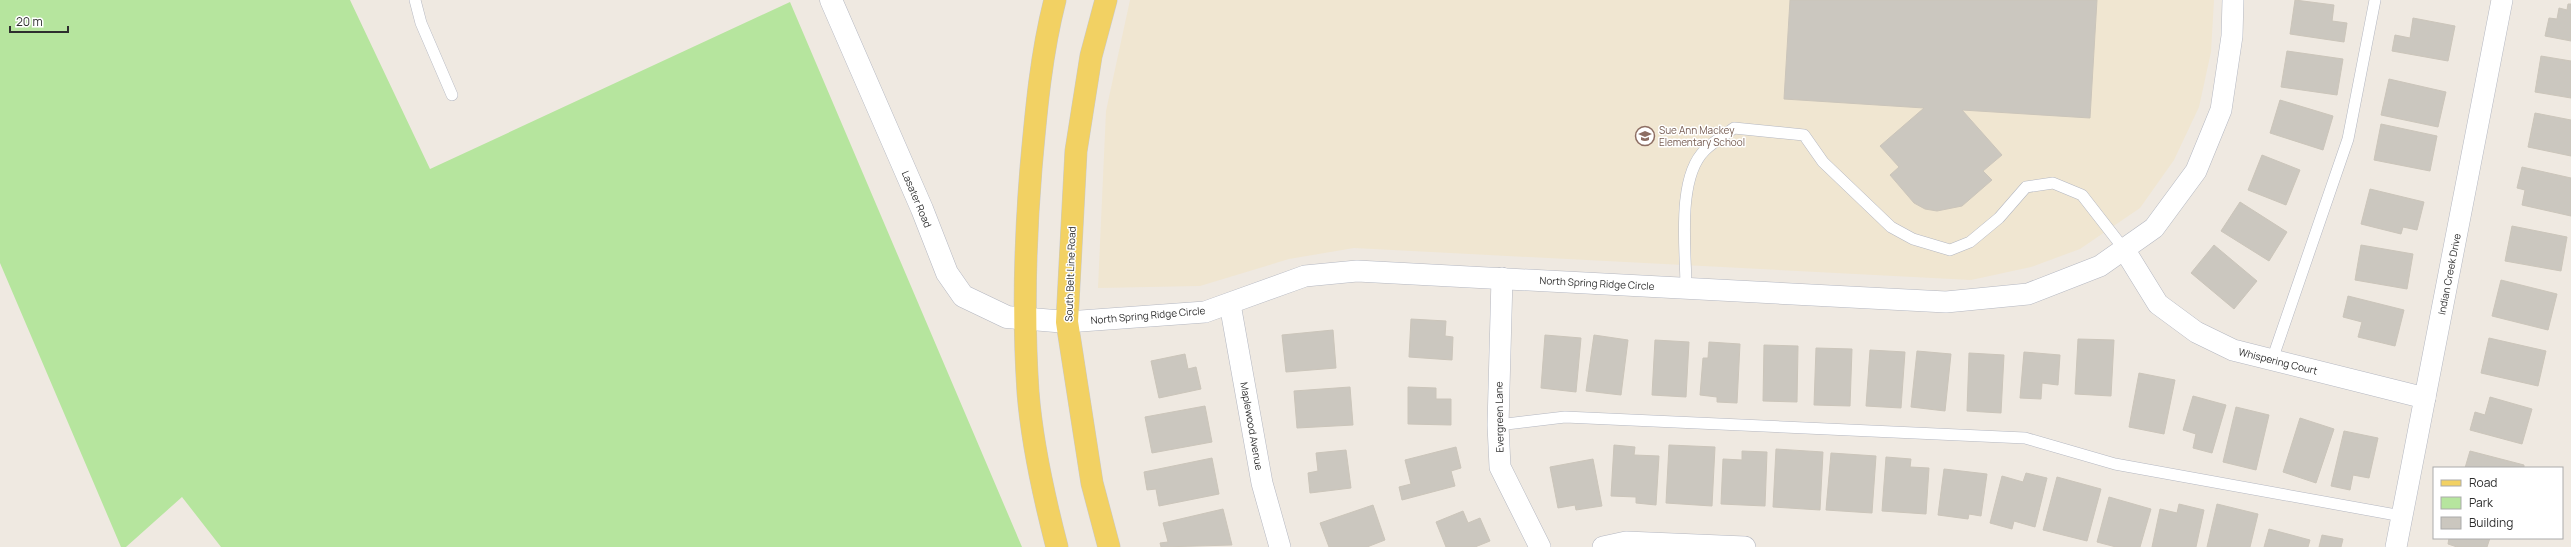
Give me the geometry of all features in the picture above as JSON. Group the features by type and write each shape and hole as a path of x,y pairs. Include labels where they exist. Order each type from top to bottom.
{"main road":[{"path":"1055,0 1035,116 1028,214 1025,318 1028,394 1044,496 1057,547"},
{"name":"South Belt Line Road","path":"1106,0 1091,56 1076,151 1067,322 1092,483 1109,547"}],"street":[{"name":"Lasater Road","path":"831,0 922,209 947,273 963,296 1006,317 1067,322"},
{"name":"North Spring Ridge Circle","path":"1067,322 1205,312 1305,276 1356,271 1946,302 2028,294 2100,266 2124,250 2154,228 2196,171 2222,110 2232,36 2233,0"},
{"name":"Indian Creek Drive","path":"2396,547 2502,0"},
{"name":"Whispering Court","path":"2124,250 2158,304 2196,332 2233,350 2425,398"},
{"name":"Evergreen Lane","path":"1502,278 1498,425 1500,466 1540,547"},
{"name":"Maplewood Avenue","path":"1230,304 1262,484 1280,547"},
{"path":"1603,547 1626,542 1745,547"}],"lane":[{"path":"415,0 421,23 452,95"},
{"path":"2272,360 2348,139 2375,0"},
{"path":"1686,288 1685,213 1687,181 1704,151 1734,128 1804,134 1823,162 1886,222 1913,239 1950,250 1970,242 1999,218 2026,187 2053,183 2082,195 2124,250"},
{"path":"1498,425 1565,417 2025,438 2116,464 2402,516"}],"shaded area":[{"name":"Sue Ann Mackey Elementary School","path":"1130,0 2214,0 2211,52 2199,107 2174,160 2140,208 2080,249 2031,267 1971,280 1354,248 1289,259 1200,286 1098,288 1106,111"}],"green space":[{"path":"0,0 350,0 430,169 790,2 1022,547 221,547 182,497 126,547 121,547 0,263"}],"building":[{"path":"1790,0 2097,0 2090,118 1962,110 2002,155 1983,171 1992,180 1962,206 1937,211 1925,209 1914,203 1890,175 1899,167 1880,146 1924,108 1784,99"},
{"path":"2295,0 2334,5 2332,21 2347,23 2344,42 2290,34"},
{"path":"2568,4 2571,4 2571,41 2545,36 2549,18 2557,19 2559,8 2567,10"},
{"path":"2413,18 2455,26 2448,61 2392,51 2395,35 2410,38"},
{"path":"2287,51 2343,59 2337,95 2281,87"},
{"path":"2541,56 2571,61 2571,98 2535,92"},
{"path":"2389,79 2446,92 2438,127 2381,115"},
{"path":"2280,100 2333,116 2323,150 2270,133"},
{"path":"2535,113 2571,120 2571,156 2528,147"},
{"path":"2381,124 2437,136 2430,171 2374,160"},
{"path":"2262,155 2300,170 2286,205 2248,190"},
{"path":"2522,167 2571,178 2571,216 2522,205 2525,190 2517,188"},
{"path":"2370,189 2424,202 2417,230 2403,227 2401,234 2361,224"},
{"path":"2240,202 2287,232 2269,261 2221,231"},
{"path":"2512,226 2567,237 2561,271 2505,261"},
{"path":"2214,245 2257,281 2234,309 2191,273"},
{"path":"2361,245 2413,254 2407,289 2355,280"},
{"path":"2501,280 2557,294 2548,330 2492,316"},
{"path":"2348,296 2404,310 2395,346 2358,337 2362,322 2343,317"},
{"path":"1411,319 1446,321 1445,336 1453,337 1452,360 1409,357"},
{"path":"1333,330 1336,368 1286,372 1282,335"},
{"path":"1545,335 1581,338 1576,392 1541,388"},
{"path":"1594,335 1628,340 1621,395 1586,391"},
{"path":"2489,338 2546,351 2538,386 2481,373"},
{"path":"2078,339 2114,340 2111,396 2075,394"},
{"path":"1655,340 1689,342 1686,397 1652,395"},
{"path":"1709,342 1740,344 1737,403 1717,402 1717,397 1700,395 1703,358 1708,358"},
{"path":"1764,345 1798,346 1797,402 1763,401"},
{"path":"1816,348 1852,349 1850,406 1814,405"},
{"path":"1870,350 1905,352 1901,408 1866,406"},
{"path":"1917,351 1951,354 1945,411 1911,407"},
{"path":"2024,352 2060,355 2058,385 2042,383 2041,399 2020,398"},
{"path":"1969,353 2004,355 2001,413 1967,411"},
{"path":"1185,354 1188,369 1196,367 1201,389 1159,398 1151,361"},
{"path":"2139,373 2175,380 2164,434 2129,427"},
{"path":"1350,387 1353,425 1297,428 1294,391"},
{"path":"1408,387 1436,388 1436,399 1451,399 1451,425 1408,424"},
{"path":"2193,396 2226,405 2212,453 2193,448 2196,434 2183,430"},
{"path":"2490,397 2532,409 2522,444 2470,430 2475,412 2485,415"},
{"path":"1205,406 1212,442 1152,453 1145,417"},
{"path":"2236,407 2269,415 2256,470 2223,462"},
{"path":"2300,418 2334,429 2316,483 2283,472"},
{"path":"2344,431 2378,438 2369,478 2353,475 2350,490 2331,486"},
{"path":"1614,445 1635,447 1634,455 1659,456 1656,505 1636,503 1636,497 1611,496"},
{"path":"1669,445 1715,447 1712,506 1666,503"},
{"path":"1456,447 1461,468 1451,471 1455,486 1402,500 1399,487 1411,484 1405,460"},
{"path":"1776,449 1823,452 1820,510 1773,507"},
{"path":"1346,450 1351,488 1310,493 1308,473 1318,471 1316,453"},
{"path":"1742,451 1767,452 1765,506 1721,504 1723,459 1742,460"},
{"path":"2470,451 2524,465 2524,467 2465,467"},
{"path":"1831,453 1876,456 1872,513 1826,510"},
{"path":"1886,457 1911,459 1910,467 1929,468 1926,514 1882,511"},
{"path":"1212,458 1219,494 1159,506 1156,489 1147,490 1144,472"},
{"path":"1593,459 1602,506 1576,510 1575,505 1558,508 1550,467"},
{"path":"1944,469 1987,474 1981,516 1969,514 1968,519 1938,515"},
{"path":"2026,473 2047,478 2035,527 2014,521 2012,529 1990,523 2002,476 2023,482"},
{"path":"2057,477 2101,489 2087,541 2043,530"},
{"path":"2109,497 2151,509 2140,547 2116,547 2097,542"},
{"path":"2179,504 2204,510 2196,547 2152,547 2160,509 2177,513"},
{"path":"2217,504 2258,514 2250,547 2207,547"},
{"path":"1373,505 1385,540 1367,547 1329,547 1320,523"},
{"path":"1223,509 1232,545 1161,547 1160,543 1168,542 1163,523"},
{"path":"1463,511 1468,523 1480,518 1490,541 1475,547 1446,547 1436,522"},
{"path":"2269,529 2310,540 2308,547 2264,547"},
{"path":"2322,535 2343,539 2341,547 2319,547"},
{"path":"2449,539 2490,539 2487,547 2457,547 2448,544"}],"place":[{"name":"Sue Ann Mackey Elementary School","path":"1645,136"}]}
